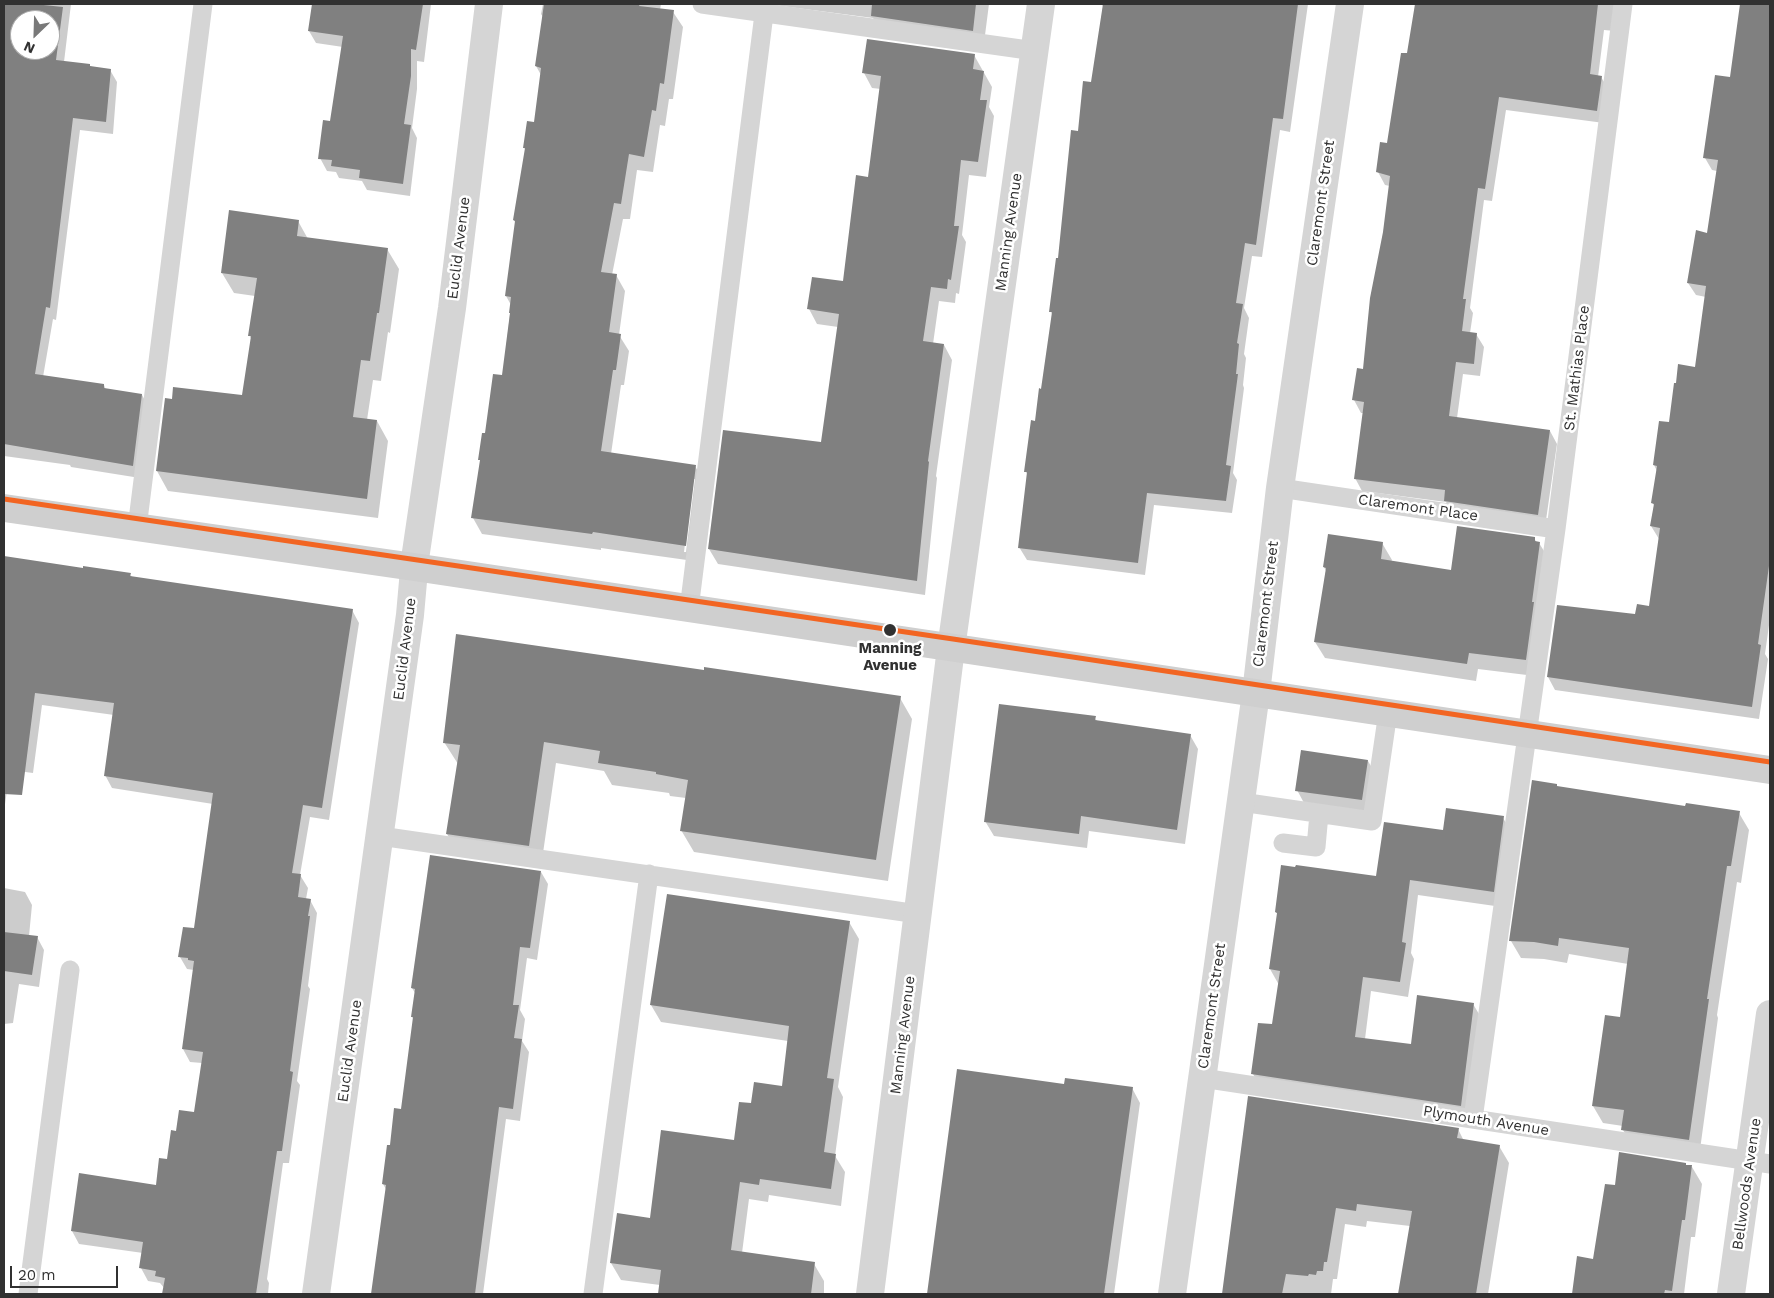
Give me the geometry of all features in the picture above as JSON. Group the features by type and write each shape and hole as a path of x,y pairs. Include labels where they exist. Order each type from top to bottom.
{"main road":[{"path":"4,508 1527,732 1770,770"}],"street":[{"name":"Euclid Avenue","path":"316,1294 410,615 414,567 452,308 490,4"},
{"name":"Manning Avenue","path":"870,1294 952,648 1041,4"},
{"name":"Claremont Street","path":"1172,1294 1256,693 1280,488 1350,4"},
{"name":"Bellwoods Avenue","path":"1731,1294 1760,1162 1770,1014"}],"lane":[{"path":"137,528 203,4"},
{"path":"702,4 1035,51"},
{"name":"St. Mathias Place","path":"1473,1119 1556,528 1623,4"},
{"path":"689,609 764,14"},
{"name":"Claremont Place","path":"1280,488 1556,528"},
{"path":"1240,802 1372,821 1388,712"},
{"path":"1283,843 1316,847 1319,814"},
{"path":"380,836 918,914"},
{"path":"593,1294 649,874"},
{"path":"28,1294 70,970"},
{"name":"Plymouth Avenue","path":"1202,1078 1760,1162"}],"building":[{"path":"4,4 34,4 63,7 60,30 60,10 10,10 10,60 56,60 90,64 90,66 111,69 106,122 73,118 50,308 46,307 35,374 104,384 104,388 142,394 133,466 4,444"},
{"path":"312,4 423,4 416,50 411,49 411,76 404,124 411,125 403,184 359,178 360,170 331,166 332,160 318,159 323,120 330,121 343,36 308,31"},
{"path":"544,4 640,4 639,6 674,10 664,84 660,83 656,111 652,110 644,157 629,154 621,204 614,203 601,272 617,274 609,332 621,334 616,370 613,370 601,451 696,465 686,546 593,532 592,534 471,518 482,433 485,433 493,374 502,375 510,313 511,297 505,296 515,221 513,220 525,148 523,148 527,121 534,122 541,68 535,66"},
{"path":"872,4 976,4 973,31 871,16"},
{"path":"1103,4 1298,4 1283,119 1273,118 1256,245 1245,243 1236,303 1243,304 1237,343 1239,344 1236,374 1238,374 1226,465 1231,466 1226,501 1147,493 1138,563 1018,548 1027,472 1024,472 1031,420 1035,421 1052,312 1049,312 1056,258 1058,258 1071,130 1078,131 1083,81 1091,82"},
{"path":"1415,4 1598,4 1590,74 1602,76 1597,111 1499,97 1485,189 1478,188 1463,299 1466,299 1462,331 1477,333 1474,364 1456,362 1449,416 1550,430 1538,515 1444,501 1445,490 1354,479 1364,402 1352,400 1357,368 1363,369 1370,298 1383,232 1390,176 1376,172 1380,142 1387,143 1401,53 1407,53"},
{"path":"1740,4 1770,4 1770,559 1758,644 1761,645 1752,707 1547,677 1557,605 1635,614 1637,604 1649,606 1660,528 1650,526 1654,504 1651,503 1657,466 1653,465 1659,421 1669,422 1678,364 1695,367 1706,286 1687,283 1696,230 1707,233 1718,160 1703,158 1715,75 1730,77"},
{"path":"867,39 975,54 973,69 984,71 980,100 987,100 978,162 961,160 954,226 959,226 951,280 948,279 947,289 931,287 923,341 944,344 928,461 917,581 708,549 723,430 821,442 839,314 807,309 812,277 843,281 856,175 868,177 881,76 862,73"},
{"path":"229,210 299,220 297,236 388,248 370,361 361,360 353,417 377,420 367,499 156,471 165,398 172,399 173,387 242,395 251,336 248,336 257,278 221,273"},
{"path":"1457,526 1535,537 1535,541 1540,542 1526,660 1469,653 1467,664 1314,642 1326,568 1323,567 1328,534 1383,542 1381,559 1451,570"},
{"path":"4,556 131,573 130,576 353,609 322,808 303,805 292,873 301,874 298,897 311,899 308,916 310,916 290,1071 293,1072 282,1151 277,1151 256,1294 162,1294 165,1278 155,1276 156,1271 139,1268 143,1242 71,1231 79,1173 156,1185 159,1158 167,1159 171,1130 176,1131 179,1110 194,1112 203,1052 182,1049 194,961 178,957 183,927 194,928 213,793 104,776 114,703 35,693 22,795 4,794"},
{"path":"456,634 704,670 704,667 901,696 876,860 680,831 688,780 656,774 656,772 598,763 600,751 544,742 529,846 446,834 460,745 443,743"},
{"path":"999,704 1096,716 1095,720 1191,734 1177,830 1081,816 1079,834 984,822"},
{"path":"1301,750 1368,760 1362,800 1295,791"},
{"path":"1532,780 1557,784 1557,786 1685,806 1686,803 1740,811 1731,866 1727,866 1707,999 1709,999 1689,1140 1621,1130 1624,1110 1592,1106 1605,1015 1620,1017 1629,948 1559,938 1558,946 1534,942 1509,941"},
{"path":"1446,808 1504,816 1494,892 1410,880 1402,942 1406,943 1400,982 1363,977 1355,1037 1411,1044 1417,995 1474,1003 1461,1106 1251,1074 1258,1023 1272,1024 1280,971 1269,969 1277,913 1275,912 1281,865 1295,867 1296,865 1376,876 1384,822 1443,830"},
{"path":"430,855 541,871 530,948 520,947 513,1005 519,1005 514,1038 522,1039 513,1109 499,1107 475,1294 371,1294 386,1185 382,1184 387,1145 390,1145 394,1108 401,1109 413,1017 411,1017 415,989 411,988"},
{"path":"667,894 850,921 827,1078 834,1079 824,1152 836,1154 831,1189 760,1179 759,1185 740,1182 731,1250 815,1262 811,1294 658,1294 661,1270 610,1263 617,1213 650,1218 661,1130 734,1140 739,1102 751,1103 754,1082 782,1086 789,1026 650,1005"},
{"path":"4,932 38,936 32,975 4,971"},
{"path":"957,1069 1064,1084 1065,1078 1133,1087 1104,1294 927,1294"},
{"path":"1248,1096 1459,1128 1457,1138 1500,1145 1476,1294 1398,1294 1412,1211 1357,1204 1356,1211 1336,1208 1327,1262 1324,1262 1323,1271 1317,1271 1316,1275 1309,1274 1308,1276 1286,1274 1282,1294 1222,1294"},
{"path":"1619,1152 1692,1165 1685,1220 1682,1220 1672,1291 1665,1290 1664,1294 1572,1294 1577,1256 1593,1259 1605,1184 1615,1185"}],"transit line":[{"path":"4,499 1770,762"}],"place":[{"name":"Manning Avenue","path":"890,630"}]}
